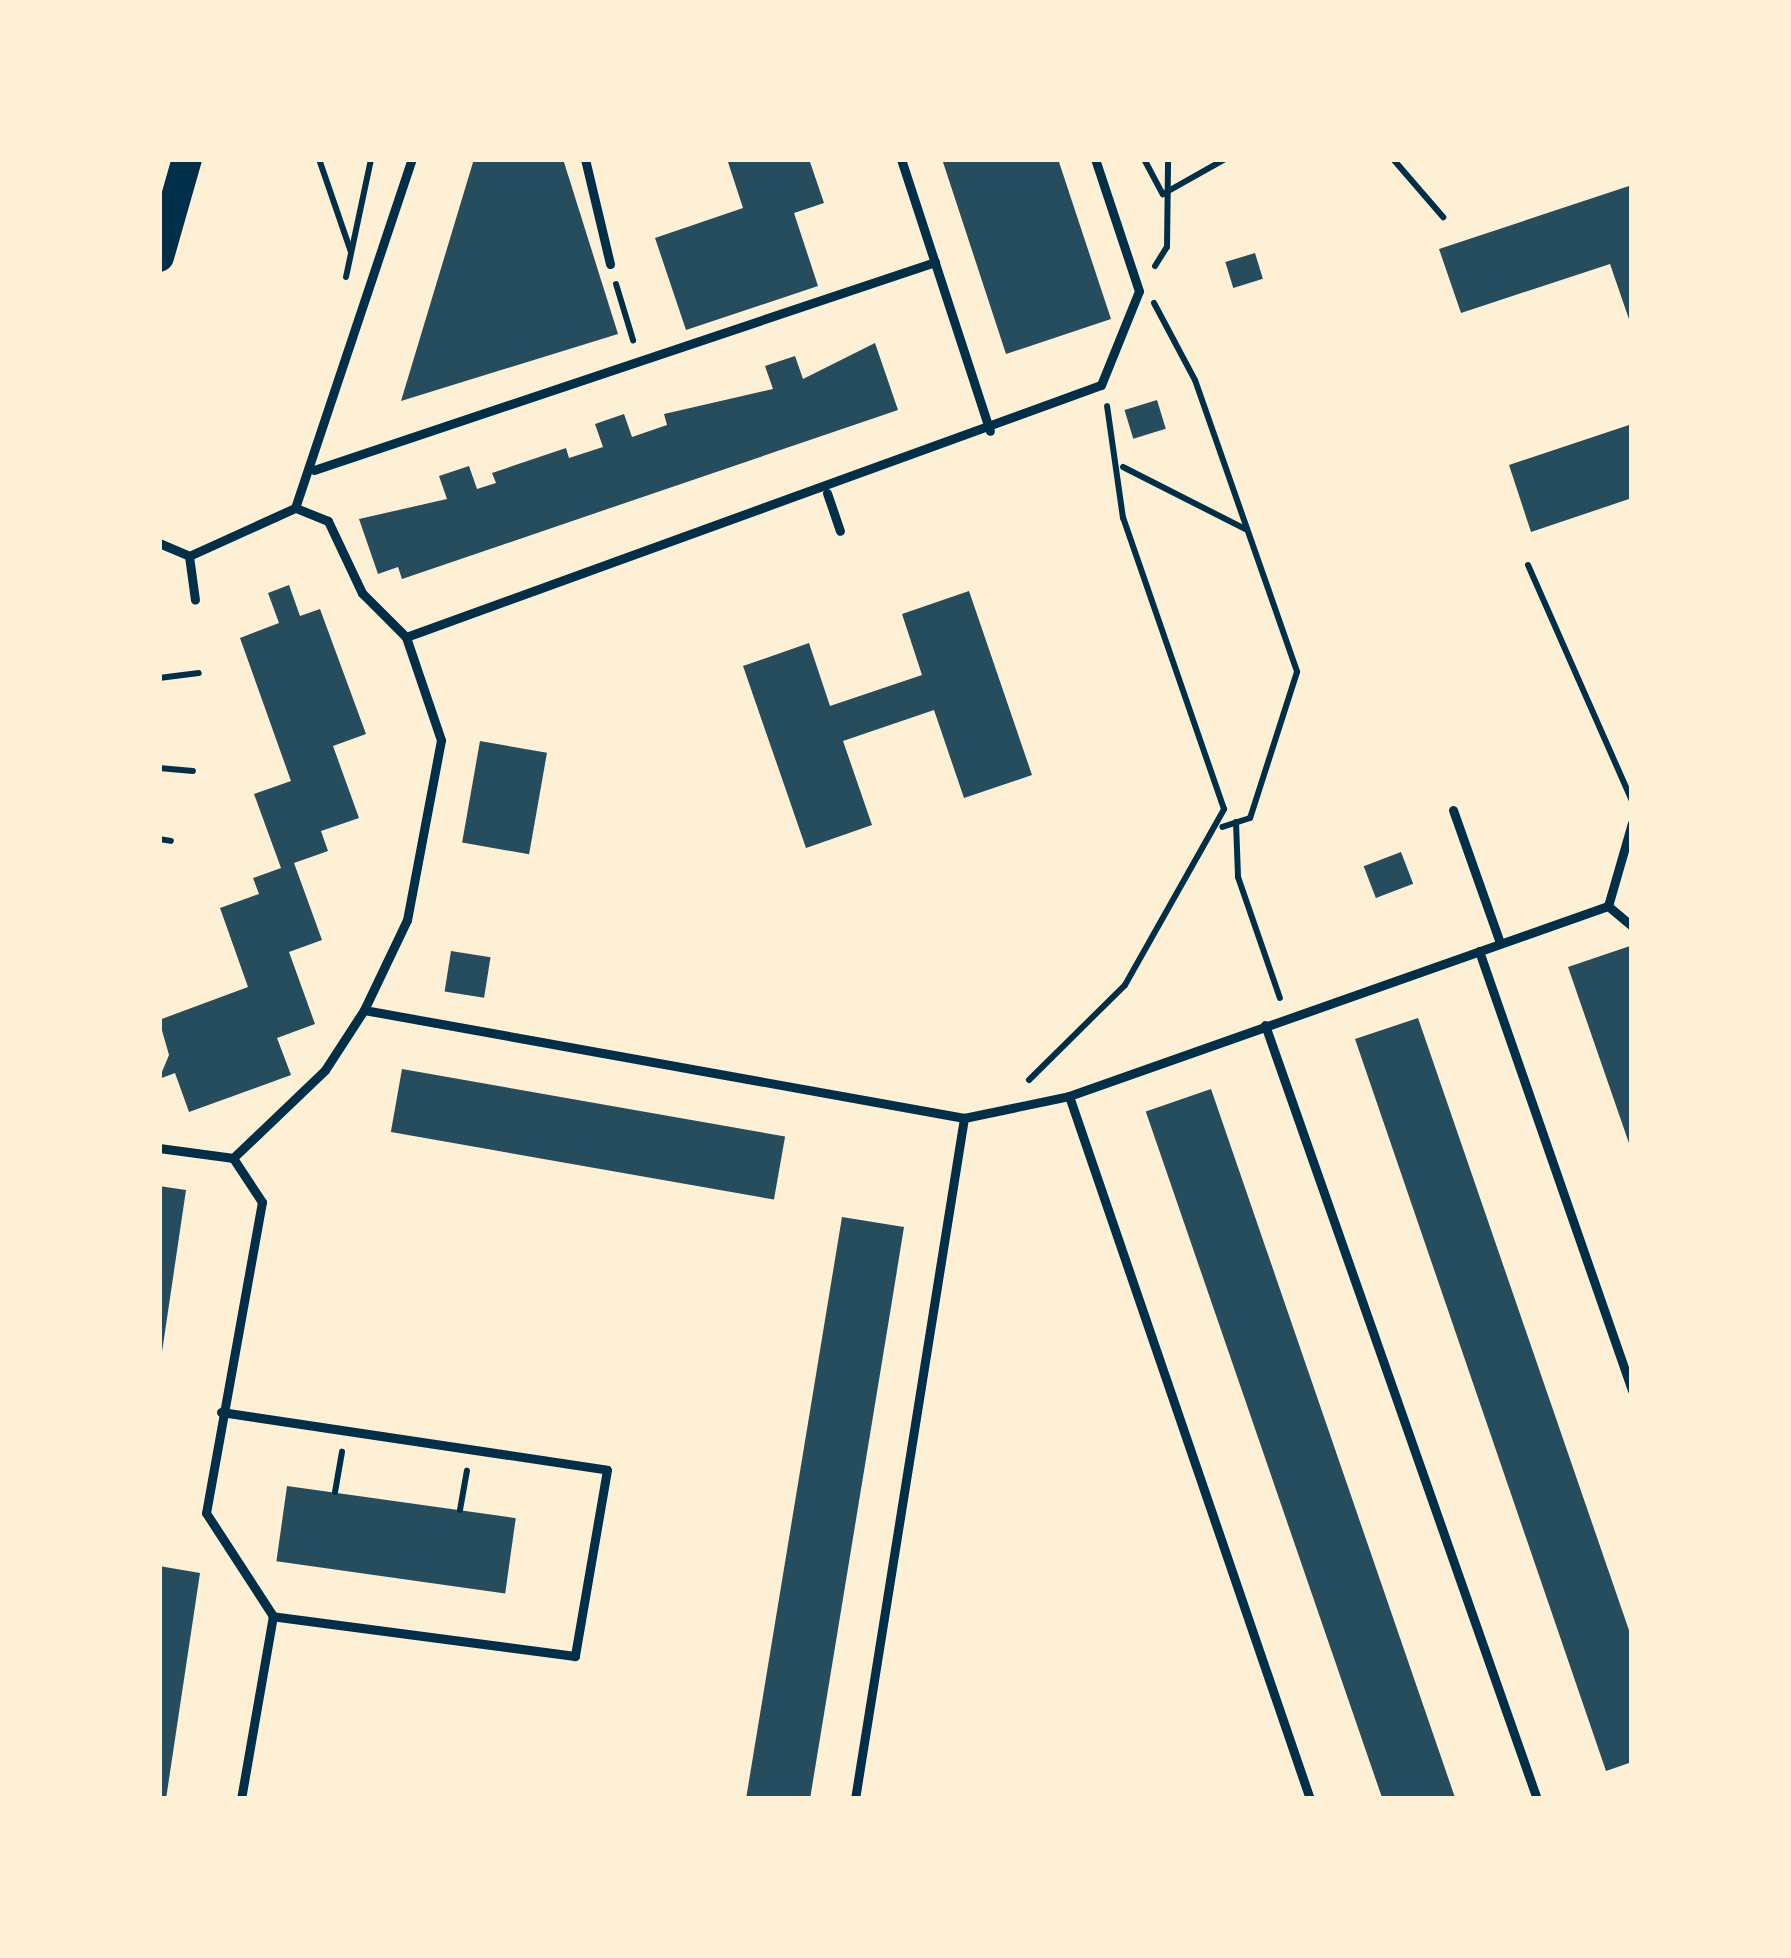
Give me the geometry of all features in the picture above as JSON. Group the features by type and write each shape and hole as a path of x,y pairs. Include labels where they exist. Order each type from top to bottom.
{"main road":[{"path":"159,256 187,159"}],"lane":[{"path":"159,543 190,556 295,508 314,470 412,159"},
{"path":"585,159 610,264"},
{"path":"901,159 990,431"},
{"path":"406,637 827,493 1101,385 1139,291 1095,159"},
{"path":"314,470 935,262"},
{"path":"827,493 840,531"},
{"path":"233,1158 325,1070 364,1010 406,920 441,740 406,637 362,593 328,521 295,508"},
{"path":"190,556 195,600"},
{"path":"1453,810 1500,943"},
{"path":"1608,906 1632,823"},
{"path":"364,1010 964,1118 1069,1096 1608,906"},
{"path":"1608,906 1632,926"},
{"path":"1479,951 1632,1390"},
{"path":"1264,1025 1537,1799"},
{"path":"1069,1096 1310,1799"},
{"path":"855,1799 964,1118"},
{"path":"159,1148 233,1158 262,1202 206,1514 273,1616 241,1799"},
{"path":"221,1412 608,1470 575,1656 273,1616"}],"path":[{"path":"319,159 351,253"},
{"path":"342,294 371,159"},
{"path":"1144,159 1163,194"},
{"path":"1143,284 1167,247 1163,194 1168,159"},
{"path":"1163,194 1225,159"},
{"path":"1393,159 1443,217"},
{"path":"610,264 629,328"},
{"path":"1145,296 1166,312 1297,672 1250,818 1220,828"},
{"path":"1020,1106 1018,1090 1125,985 1220,828 1224,809 1124,518 1123,467 1101,385"},
{"path":"1123,467 1247,530"},
{"path":"1528,566 1632,801"},
{"path":"159,678 199,673"},
{"path":"159,768 193,772"},
{"path":"1236,822 1238,877 1287,1018"},
{"path":"159,838 171,841"},
{"path":"335,1492 346,1431"},
{"path":"460,1510 471,1449"}],"building":[{"path":"474,159 563,159 618,334 401,401"},
{"path":"727,159 809,159 824,203 794,213 818,286 686,330 655,238 743,208"},
{"path":"942,159 1058,159 1111,319 1006,354"},
{"path":"1632,185 1632,328 1610,264 1461,313 1439,249"},
{"path":"1255,253 1263,279 1233,288 1225,262"},
{"path":"875,343 898,410 402,579 398,567 378,574 359,519 447,499 439,476 469,466 477,489 496,483 492,473 566,448 569,458 603,447 595,424 624,414 632,437 667,425 664,414 773,389 765,366 795,356 803,379"},
{"path":"1157,400 1166,429 1133,439 1124,410"},
{"path":"1632,424 1632,498 1531,532 1509,465"},
{"path":"289,585 300,616 320,609 366,734 333,746 359,818 321,831 328,851 294,863 322,940 289,952 315,1024 277,1038 291,1075 189,1112 175,1073 159,1079 169,1055 159,1020 248,987 220,908 259,894 253,878 281,868 254,794 291,781 240,638 279,623 268,593"},
{"path":"969,591 1032,775 964,798 934,710 843,741 872,825 806,848 743,666 809,643 830,706 922,675 902,614"},
{"path":"480,741 547,753 529,854 462,842"},
{"path":"1401,852 1413,884 1376,898 1364,866"},
{"path":"1630,946 1632,951 1631,1149 1568,967"},
{"path":"451,951 491,957 484,998 445,991"},
{"path":"1418,1018 1632,1639 1632,1762 1606,1771 1355,1039"},
{"path":"402,1069 785,1137 774,1200 391,1132"},
{"path":"1211,1089 1455,1797 1382,1799 1146,1111"},
{"path":"159,1186 186,1190 162,1352 159,1352"},
{"path":"842,1217 904,1227 810,1799 746,1799"},
{"path":"287,1486 516,1518 505,1593 276,1561"},
{"path":"159,1566 200,1573 166,1799 159,1799"}]}
